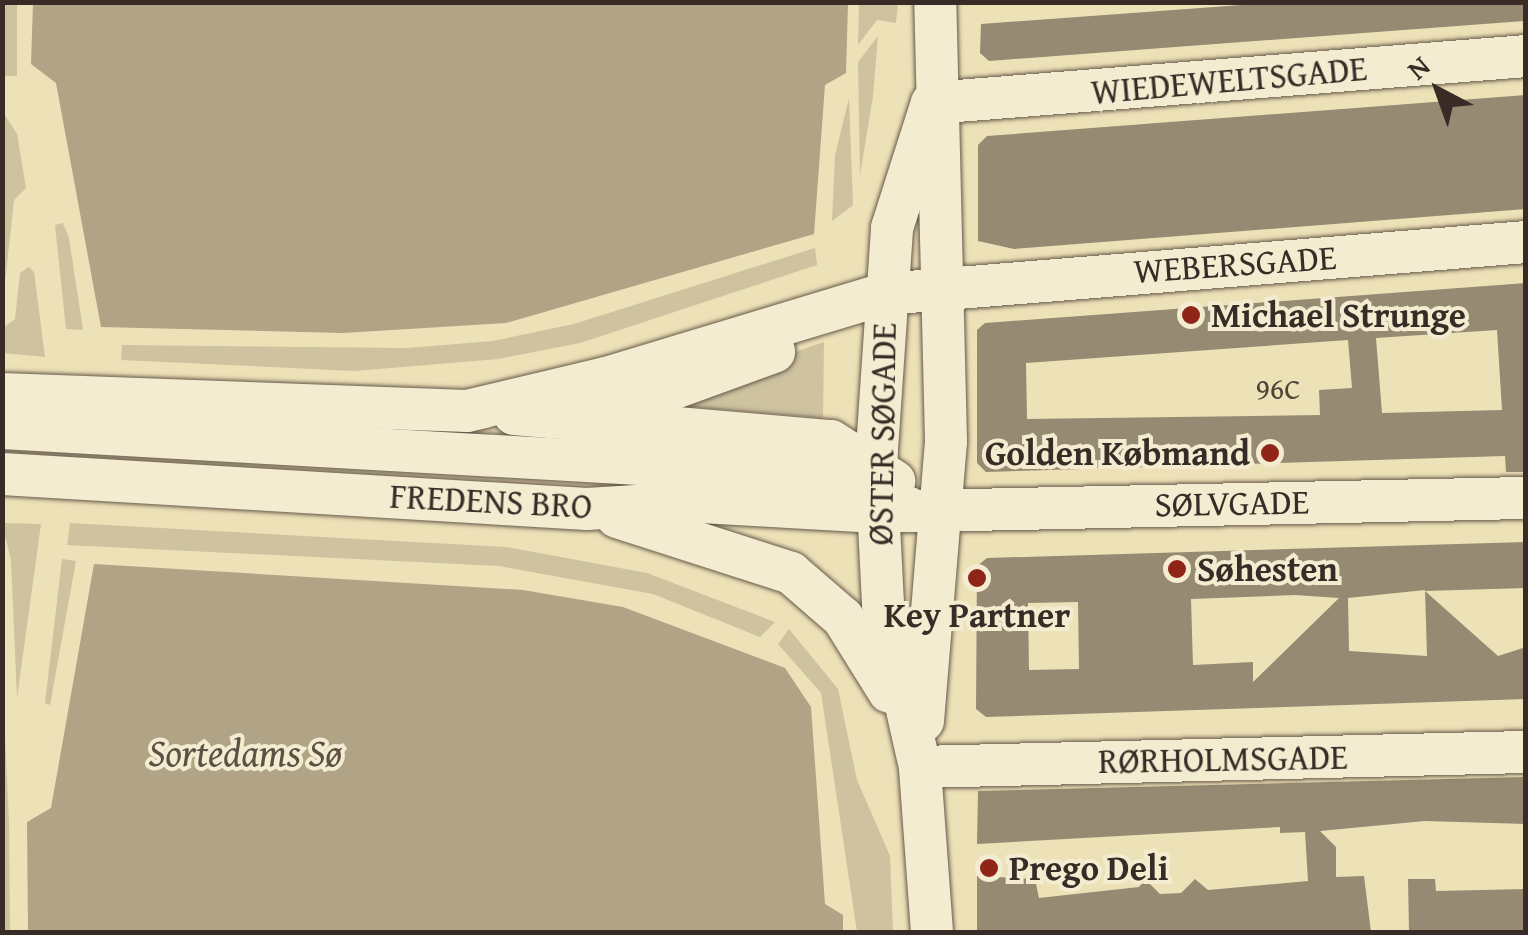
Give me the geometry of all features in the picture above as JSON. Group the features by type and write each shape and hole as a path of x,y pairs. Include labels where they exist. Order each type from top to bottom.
{"street":[{"name":"ØSTER SØGADE","path":"920,766 883,604 896,497 945,286 932,103 935,2"},
{"name":"WIEDEWELTSGADE","path":"932,103 1526,56"},
{"name":"ØSTER SØGADE","path":"932,103 892,228 884,294 896,497 932,567 920,766 932,932"},
{"name":"WEBERSGADE","path":"884,294 945,286 1526,242"},
{"path":"584,419 833,330 884,294"},
{"path":"463,430 884,294"},
{"path":"2,394 463,430 831,475 896,497"},
{"path":"2,428 463,430 584,419 795,435 832,441 896,497"},
{"name":"FREDENS BRO","path":"2,474 587,508 896,497"},
{"name":"SØLVGADE","path":"896,497 1526,498"},
{"path":"587,508 769,562 810,586 871,658 920,766"},
{"name":"RØRHOLMSGADE","path":"920,766 1526,752"}],"shaded area":[{"path":"2,3 17,3 17,76 2,76"},
{"path":"859,3 898,3 896,23 877,20 858,45"},
{"path":"878,36 873,96 860,175 858,62"},
{"path":"849,98 853,205 832,221 835,155"},
{"path":"3,112 17,134 26,188 14,200 3,301"},
{"path":"63,223 69,238 83,330 66,329 55,225"},
{"path":"815,248 817,265 580,343 498,359 354,371 121,360 122,345 407,348 493,341 574,324"},
{"path":"29,267 34,272 45,357 3,353 3,328 15,319 20,273"},
{"path":"824,342 823,418 659,404 758,365"},
{"path":"2,523 41,524 17,698 11,560"},
{"path":"70,523 506,547 647,573 775,622 760,637 653,594 499,566 67,545"},
{"path":"62,559 76,561 50,705 45,703"},
{"path":"789,629 838,689 857,780 890,856 893,932 857,932 821,693 778,644"},
{"path":"3,695 9,821 10,932 2,932"}],"water":[{"path":"33,3 848,3 846,73 825,85 814,234 506,323 343,333 101,327 56,83 31,64"},
{"name":"Sortedams Sø","path":"94,564 523,590 623,607 785,668 811,707 825,904 843,915 843,932 28,932 27,822 51,808"}],"building":[{"path":"1284,2 1524,2 1524,21 989,61 980,53 981,24"},
{"path":"1526,95 1526,209 1014,249 978,241 978,145 987,136"},
{"path":"1526,283 1526,472 1506,472 1505,456 986,472 977,463 977,330 985,323","holes":["1497,330 1502,410 1382,413 1376,338","1348,340 1352,388 1319,390 1320,415 1027,419 1026,363"]},
{"path":"1526,542 1526,588 1425,591 1498,656 1526,647 1526,699 986,717 976,709 977,566 987,558","holes":["1425,590 1427,656 1349,651 1348,598","1295,595 1339,598 1253,682 1253,662 1193,665 1191,599","1078,602 1079,669 1029,670 1028,603"]},
{"path":"1526,777 1526,824 1425,821 1320,831 1336,847 1336,877 1364,876 1371,932 977,932 977,876 1035,879 1039,898 1139,887 1145,879 1160,894 1181,893 1195,879 1208,890 1308,881 1305,832 1280,833 1280,827 977,844 978,791"},
{"path":"1408,879 1435,879 1436,891 1526,889 1526,932 1409,932"}],"place":[{"name":"Michael Strunge","path":"1191,315"},
{"name":"Golden Købmand","path":"1270,453"},
{"name":"Søhesten","path":"1177,569"},
{"name":"Key Partner","path":"977,578"},
{"name":"Prego Deli","path":"989,868"}]}
